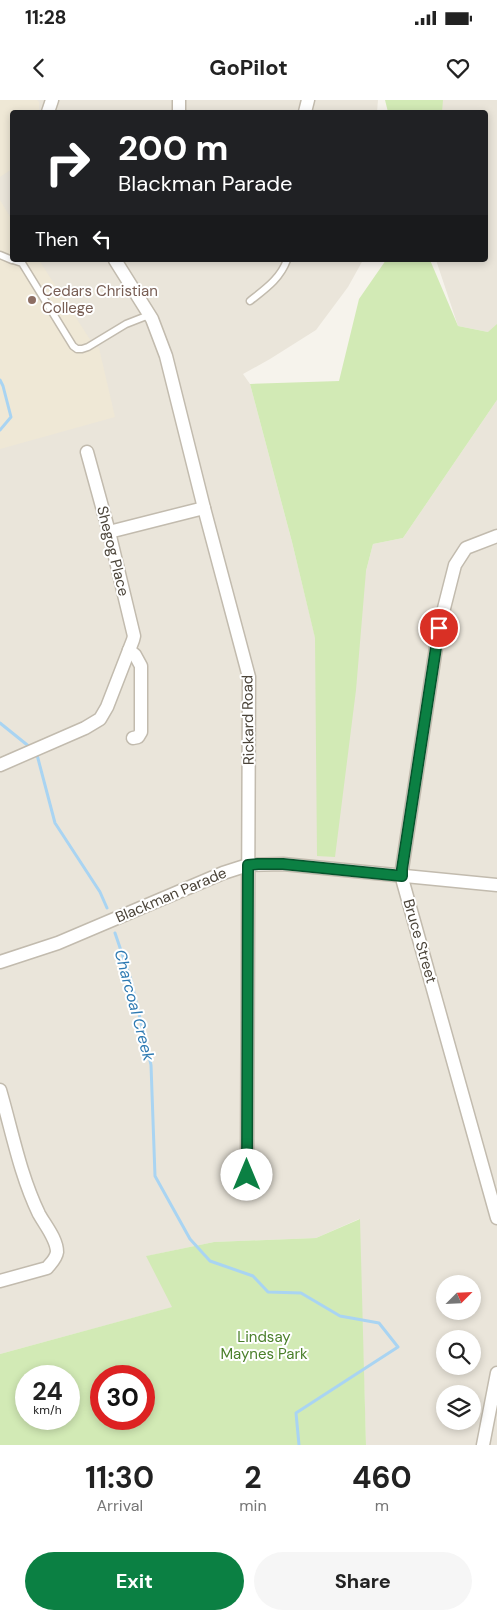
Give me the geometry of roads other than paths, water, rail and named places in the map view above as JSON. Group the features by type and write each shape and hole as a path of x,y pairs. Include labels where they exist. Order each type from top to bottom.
{"street":[{"name":"Rickard Road","path":"116,262 149,314 160,337 249,677 247,1175"},
{"name":"Shegog Place","path":"0,765 86,728 100,719 107,707 134,636 109,532 87,452"},
{"path":"109,532 204,508"},
{"name":"Bruce Street","path":"497,536 466,548 455,565 439,628 402,869 402,876 497,1218"},
{"path":"129,650 136,655 141,666 141,732 133,738"},
{"name":"Blackman Parade","path":"0,962 42,950 223,873 248,865 277,864 497,885"},
{"path":"0,1090 27,1185 57,1252 52,1263 46,1268 0,1281"},
{"path":"483,1445 497,1373"}],"lane":[{"path":"19,262 22,263 72,346 77,349 88,347 126,324 149,314"},
{"path":"250,301 278,278 287,262"}],"waterway":[{"name":"Charcoal Creek","path":"0,380 11,417 0,430"},
{"name":"Charcoal Creek","path":"0,723 31,748"},
{"name":"Charcoal Creek","path":"36,751 55,823 100,892 107,908"},
{"name":"Charcoal Creek","path":"115,933 131,980 151,1065 155,1176 190,1239 210,1261 253,1276 268,1292 301,1293 340,1316 379,1323 398,1347 296,1413 299,1445"}],"place":[{"name":"Cedars Christian College","path":"32,300"}],"park label":[{"name":"Lindsay Maynes Park","path":"264,1346"}]}
